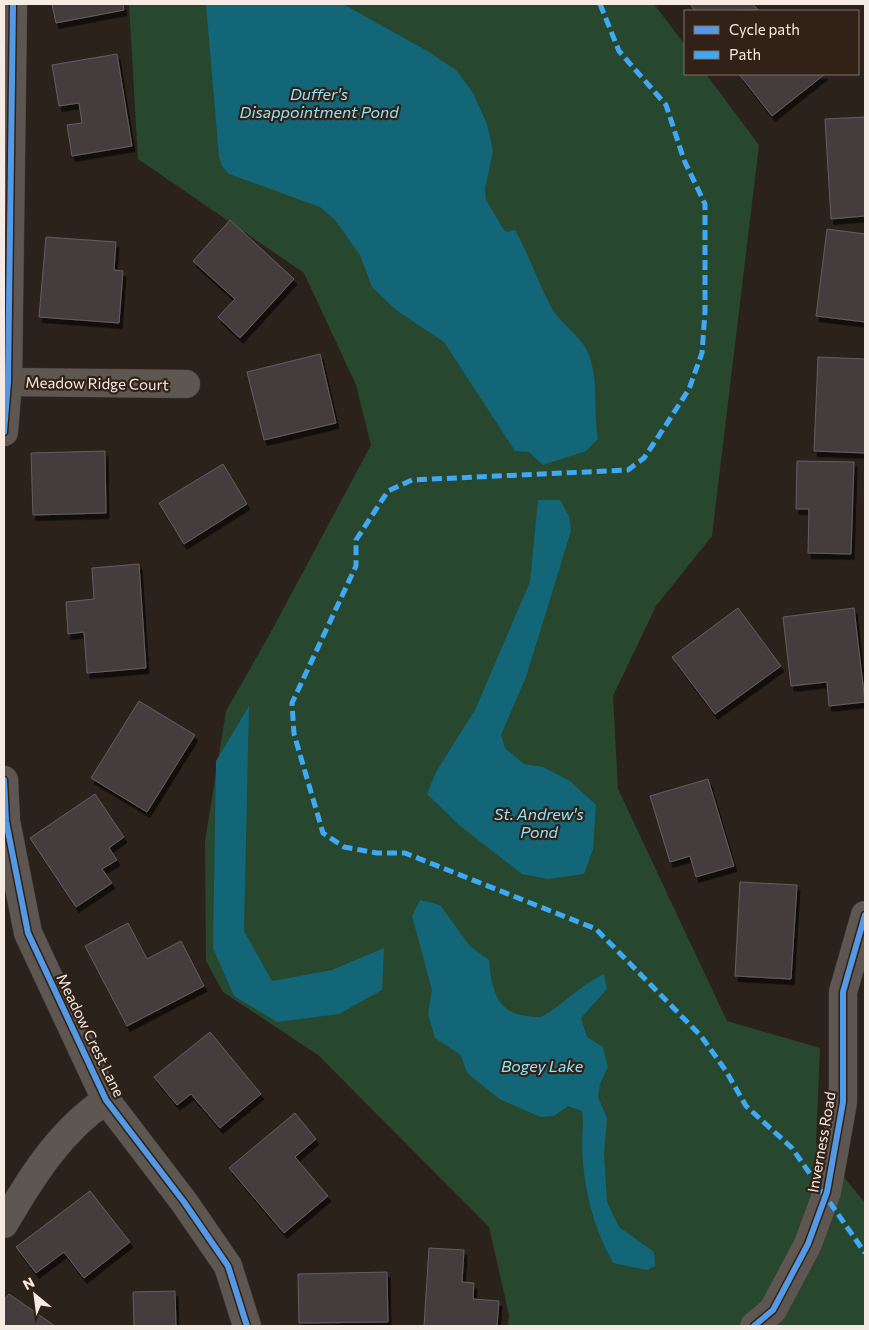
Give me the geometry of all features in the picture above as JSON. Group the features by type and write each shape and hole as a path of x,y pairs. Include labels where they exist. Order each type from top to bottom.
{"street":[{"path":"4,432 8,382 6,226 13,4"},
{"name":"Meadow Ridge Court","path":"8,382 186,384"},
{"name":"Meadow Crest Lane","path":"4,780 6,821 28,933 106,1100 184,1202 228,1266 247,1326"},
{"name":"Inverness Road","path":"754,1326 773,1310 778,1302 808,1244 827,1192 843,1102 843,992 865,915"},
{"path":"4,1224 27,1185 52,1149 86,1114 106,1100"}],"green space":[{"path":"129,4 654,4 684,44 684,75 707,75 759,145 712,536 656,606 613,696 618,789 727,1021 820,1048 816,1143 865,1203 865,1326 508,1326 509,1315 489,1227 318,1055 223,992 206,961 205,841 226,711 272,630 371,445 356,385 304,273 138,159"}],"water":[{"name":"Duffer's Disappointment Pond","path":"206,4 343,4 429,52 457,71 473,93 487,124 493,151 485,189 486,200 504,230 507,232 515,230 551,307 560,320 582,342 589,355 594,376 598,439 586,451 543,465 529,452 515,451 444,342 396,310 372,287 360,255 335,220 320,207 229,174 222,166 219,157"},
{"name":"St. Andrew's Pond","path":"538,500 560,500 569,516 571,531 526,677 501,735 505,748 524,764 543,767 570,781 596,805 593,849 584,874 548,879 522,874 459,825 427,794 436,772 475,710 530,582"},
{"path":"249,706 244,931 272,981 332,970 384,948 382,990 339,1014 277,1022 234,996 213,948 216,761"},
{"name":"Bogey Lake","path":"420,900 440,905 470,946 489,960 491,979 497,997 509,1010 517,1014 536,1017 543,1016 604,974 607,989 581,1018 587,1037 603,1047 608,1067 600,1084 598,1097 607,1118 604,1153 607,1202 619,1227 654,1252 655,1266 647,1270 613,1263 606,1249 590,1206 584,1176 582,1111 568,1106 554,1116 541,1117 501,1100 467,1073 461,1055 435,1038 428,1014 432,990 412,916"}],"building":[{"path":"52,4 123,4 124,10 56,23"},
{"path":"690,4 753,4 758,10 694,10"},
{"path":"117,54 132,146 72,156 67,125 82,123 79,103 59,106 52,65"},
{"path":"740,75 824,75 772,116"},
{"path":"865,117 865,216 831,219 825,119"},
{"path":"230,220 294,279 240,338 218,317 235,299 193,261"},
{"path":"827,229 865,234 865,322 816,316"},
{"path":"46,237 116,242 114,270 123,271 119,323 39,317"},
{"path":"320,354 336,423 264,440 247,372"},
{"path":"818,357 865,359 865,453 814,451"},
{"path":"105,451 106,513 33,515 31,453"},
{"path":"797,461 854,462 851,554 808,553 809,509 796,509"},
{"path":"223,464 247,504 184,544 159,503"},
{"path":"139,564 146,668 87,673 84,632 68,634 66,602 94,599 92,568"},
{"path":"738,608 781,666 715,714 672,657"},
{"path":"854,608 865,702 829,706 827,682 791,686 783,617"},
{"path":"139,701 195,735 147,812 91,778"},
{"path":"708,779 734,866 696,877 690,856 670,862 650,796"},
{"path":"95,794 124,837 109,848 117,860 102,869 112,883 76,907 30,838"},
{"path":"740,882 797,885 791,979 735,976"},
{"path":"128,923 147,959 181,941 204,986 127,1026 85,946"},
{"path":"210,1032 261,1094 220,1128 191,1094 177,1105 154,1077"},
{"path":"295,1113 316,1139 295,1157 328,1196 284,1233 229,1168"},
{"path":"90,1191 130,1242 84,1278 64,1252 36,1273 16,1247"},
{"path":"429,1248 464,1250 462,1282 474,1283 473,1299 499,1301 497,1326 424,1326"},
{"path":"387,1272 388,1322 299,1323 298,1274"},
{"path":"175,1291 176,1326 134,1326 133,1292"},
{"path":"9,1294 55,1326 4,1326 4,1300"}],"marked path":[{"path":"600,4 619,51 666,105 684,160 705,204 705,312 702,353 689,389 644,458 628,470 412,480 388,491 356,540 356,566 292,703 294,734 323,833 344,847 377,853 405,853 596,929 701,1036 726,1071 746,1106 792,1148 865,1253"}],"cycle path":[{"path":"4,432 8,382 13,4"},
{"path":"4,780 6,821 28,933 106,1100 184,1202 228,1266 247,1326"},
{"path":"754,1326 773,1310 808,1244 827,1192 843,1102 843,992 865,915"}]}
